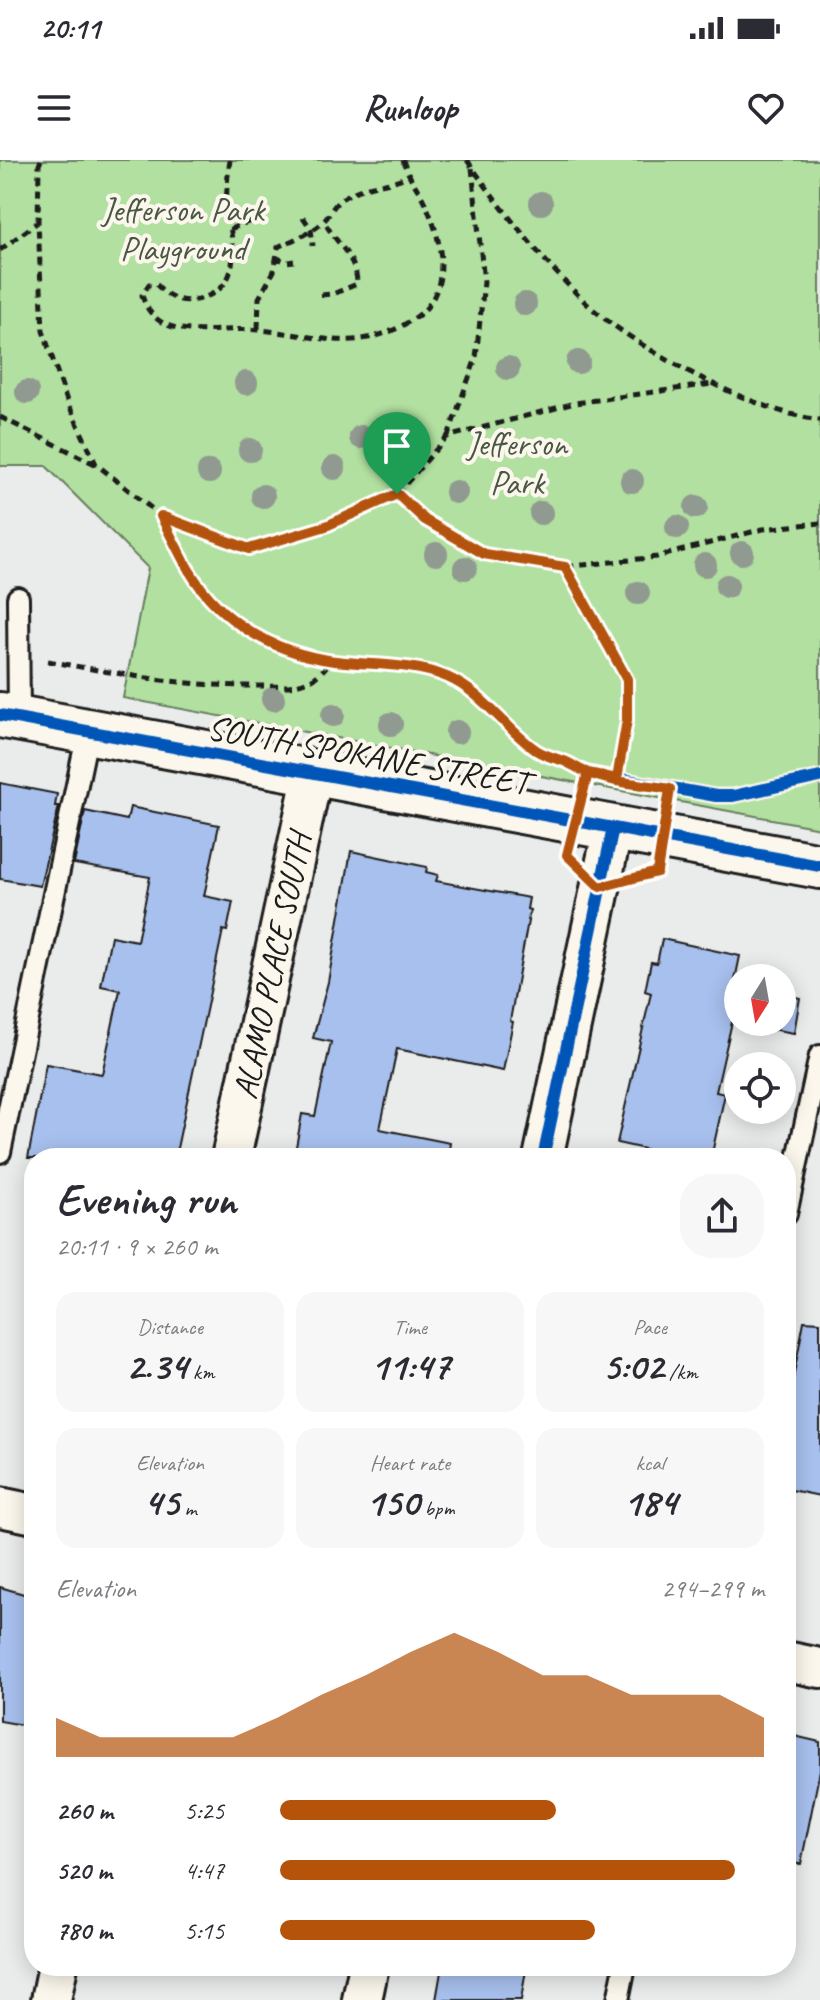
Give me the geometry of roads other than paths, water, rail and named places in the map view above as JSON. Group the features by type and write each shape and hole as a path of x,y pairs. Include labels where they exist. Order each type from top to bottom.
{"main road":[{"name":"SOUTH SPOKANE STREET","path":"10,717 820,866"}],"street":[{"name":"ALAMO PLACE SOUTH","path":"233,1148 313,773"},
{"path":"545,1148 594,824"},
{"path":"0,1507 24,1512"},
{"path":"796,1663 820,1668"},
{"path":"51,2000 56,1976"},
{"path":"362,2000 367,1976"}],"lane":[{"path":"10,717 19,656 18,598"},
{"path":"0,1152 88,732"},
{"path":"796,1168 820,1056"},
{"path":"618,2000 623,1976"}],"park label":[{"name":"Jefferson Park Playground","path":"183,228"},
{"name":"Jefferson Park","path":"517,462"}]}
